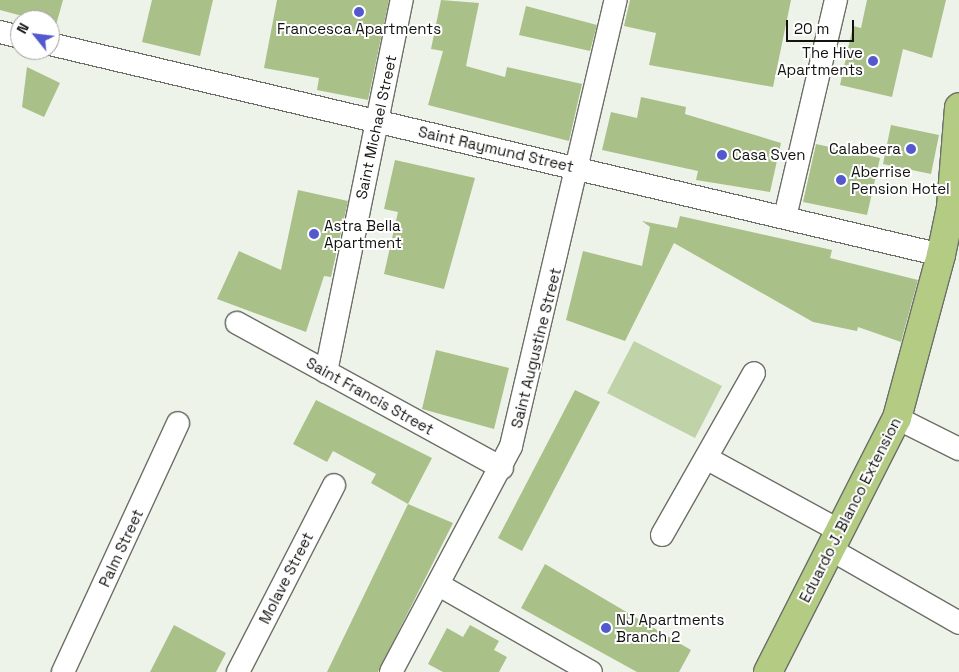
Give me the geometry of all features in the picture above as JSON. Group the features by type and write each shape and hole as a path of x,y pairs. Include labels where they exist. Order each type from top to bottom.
{"main road":[{"name":"Eduardo J. Blanco Extension","path":"768,672 897,418 955,210 959,107"}],"street":[{"name":"Saint Michael Street","path":"326,372 402,0"},
{"name":"Saint Augustine Street","path":"391,672 502,468 518,424 616,0"},
{"path":"785,218 836,0"},
{"name":"Saint Raymund Street","path":"60,46 942,255"},
{"name":"Saint Francis Street","path":"237,323 502,468"},
{"path":"662,535 754,372"},
{"path":"897,418 959,449"},
{"name":"Palm Street","path":"63,672 178,423"},
{"path":"706,458 835,540 959,623"},
{"name":"Molave Street","path":"238,672 334,485"},
{"path":"439,585 591,672"}],"green space":[{"path":"634,341 722,386 695,438 607,393"}],"building":[{"path":"0,0 63,0 60,11 10,10 10,13 0,10"},
{"path":"152,0 213,0 200,56 142,42"},
{"path":"277,0 389,0 368,100 317,90 319,78 264,68"},
{"path":"441,0 479,3 466,66 505,77 507,67 582,84 569,141 428,105 443,51 431,49"},
{"path":"630,0 791,0 773,87 649,65 656,33 624,26"},
{"path":"867,0 946,0 932,58 903,49 892,97 840,85 853,26 861,28"},
{"path":"526,6 597,25 590,51 519,35"},
{"path":"27,67 60,83 44,117 22,107"},
{"path":"641,97 686,107 685,114 781,143 770,192 696,180 698,171 602,150 611,112 637,118"},
{"name":"Calabeera","path":"891,125 939,135 931,174 883,164"},
{"name":"Aberrise Pension Hotel","path":"816,144 880,158 867,215 803,202"},
{"path":"395,160 475,178 444,289 384,274 398,212 384,209"},
{"path":"298,190 348,201 331,277 324,276 306,332 217,299 239,251 281,270"},
{"path":"680,216 832,250 830,258 918,280 901,342 858,327 857,331 813,322 674,243 625,341 566,320 583,251 642,266 650,227 642,221 677,228"},
{"path":"436,350 509,368 494,429 422,409"},
{"path":"575,390 600,402 522,551 498,538"},
{"path":"316,400 432,458 408,504 371,483 376,474 333,451 327,462 293,444"},
{"path":"408,504 453,523 378,672 327,672"},
{"path":"545,564 691,650 679,672 637,672 521,608"},
{"path":"174,625 226,653 216,672 150,672"},
{"path":"470,625 499,641 494,650 507,657 499,672 443,672 428,664 447,628 463,637"}],"place":[{"name":"Francesca Apartments","path":"359,12"},
{"name":"The Hive Apartments","path":"873,61"},
{"name":"Calabeera","path":"911,149"},
{"name":"Casa Sven","path":"722,155"},
{"name":"Aberrise Pension Hotel","path":"841,180"},
{"name":"Astra Bella Apartment","path":"314,234"},
{"name":"NJ Apartments Branch 2","path":"606,628"}]}
